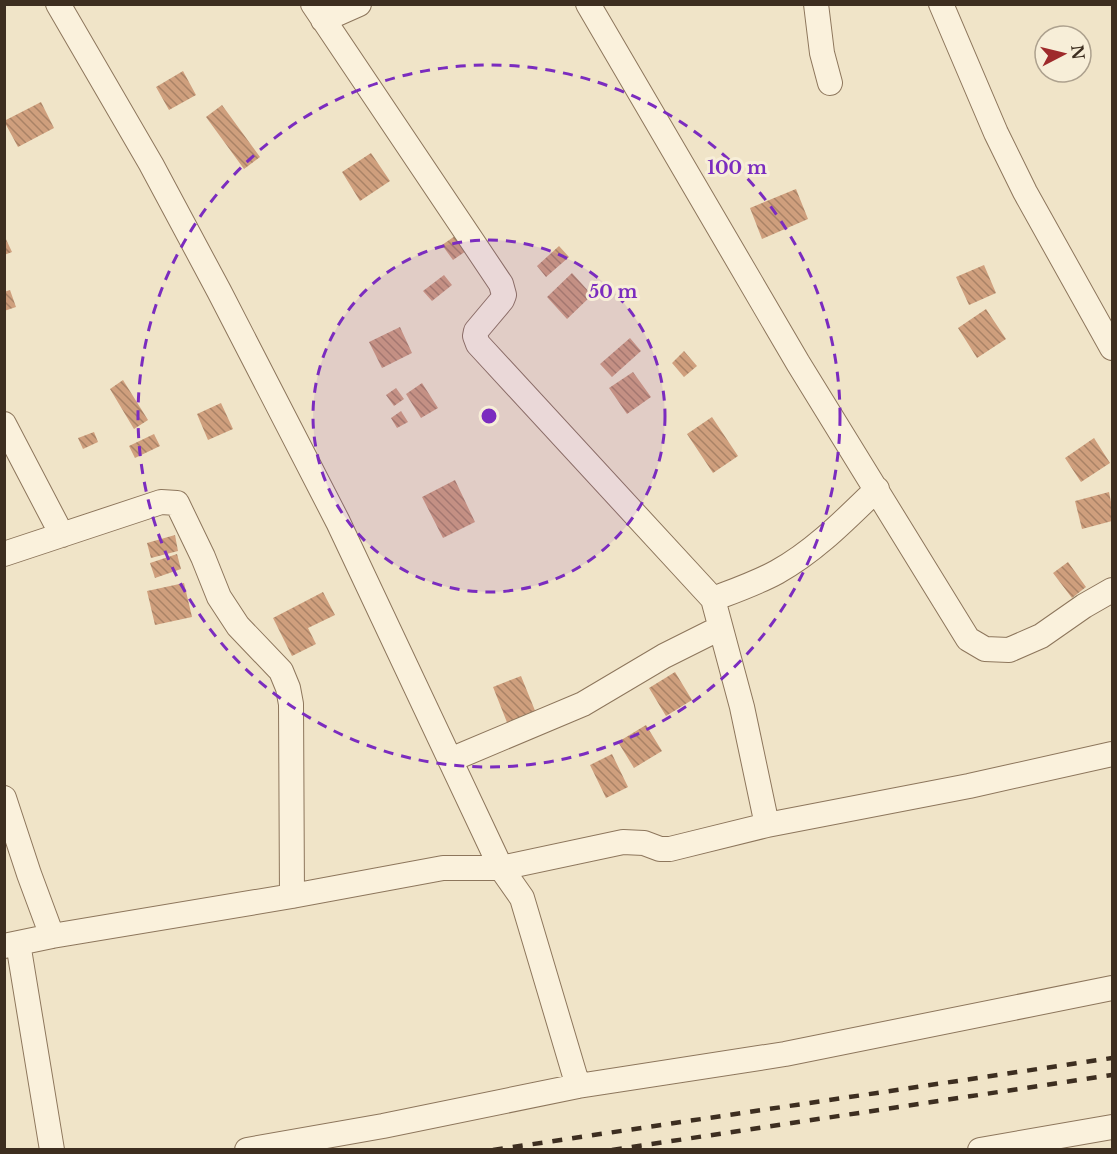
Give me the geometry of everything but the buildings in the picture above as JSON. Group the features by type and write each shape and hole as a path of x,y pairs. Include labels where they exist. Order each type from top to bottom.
{"street":[{"path":"58,4 151,164 219,291 338,522 501,868 522,898 578,1086"},
{"path":"359,4 318,12 501,284 504,294 502,300 476,331 478,344 712,599 742,707 767,825"},
{"path":"588,4 798,363 968,639 986,650 1009,650 1041,636 1084,606 1113,590"},
{"path":"816,4 822,53 830,83"},
{"path":"941,4 1001,143 1113,348"},
{"path":"4,424 62,536"},
{"path":"712,599 757,582 799,558 823,540 877,489"},
{"path":"4,554 161,502 177,503 219,597 238,626 281,671 288,688 291,704 292,896"},
{"path":"450,760 583,704 664,656 720,628"},
{"path":"52,1149 11,945 443,868 501,868 623,842 644,843 660,849 670,849 767,825 969,786 1113,754"},
{"path":"4,798 52,936"},
{"path":"247,1149 383,1126 578,1086 785,1054 1113,988"},
{"path":"980,1149 1113,1127"}],"railway":[{"path":"493,1150 1112,1058"},
{"path":"612,1150 1112,1075"}]}
